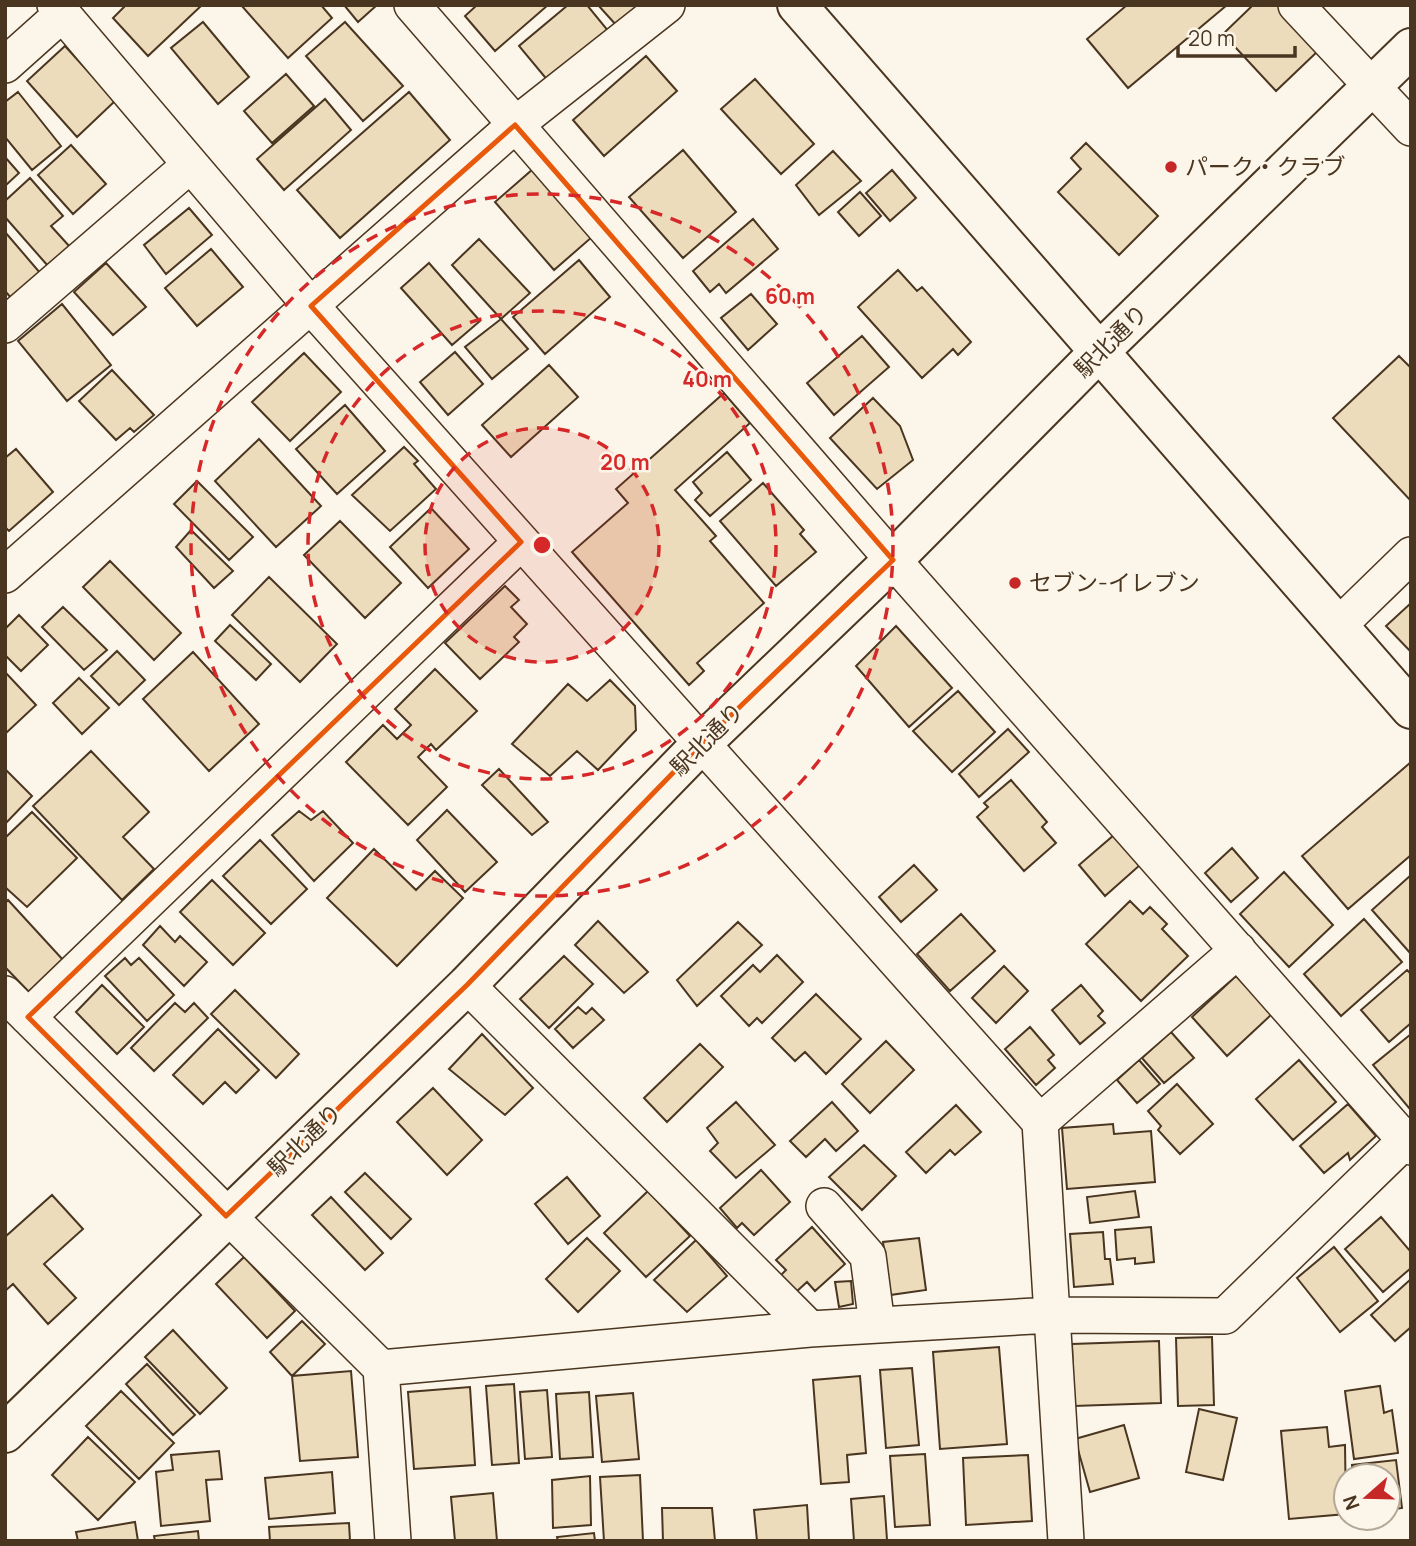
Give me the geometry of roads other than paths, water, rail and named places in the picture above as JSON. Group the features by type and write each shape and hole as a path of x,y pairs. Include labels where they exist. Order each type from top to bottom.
{"street":[{"path":"381,1368 810,1329 1052,1315 1225,1316 1409,1141 893,559 412,5"},
{"path":"5,575 515,125 667,5"},
{"path":"796,5 1411,709"},
{"path":"1296,5 1411,128"},
{"path":"5,65 59,10 311,306 700,745 1040,1122 1066,1541"},
{"name":"駅北通り","path":"5,1433 467,985 700,745 893,559 1099,352 1411,48"},
{"path":"5,325 190,165"},
{"path":"393,1541 381,1368 17,1005 521,542"},
{"path":"1338,626 1411,555"},
{"path":"1040,1122 1238,950"},
{"path":"467,985 810,1329"},
{"path":"824,1206 868,1256 877,1325"}],"place":[{"name":"パーク・クラブ","path":"1171,167"},
{"name":"セブン-イレブン","path":"1015,583"}]}
